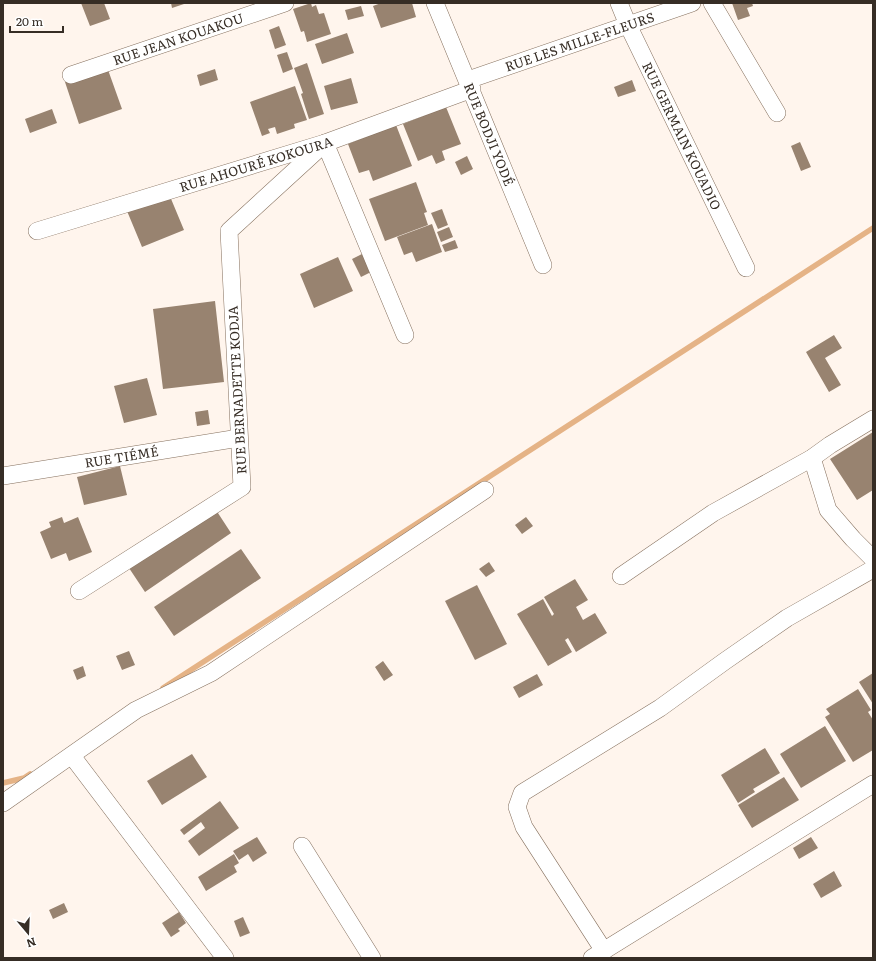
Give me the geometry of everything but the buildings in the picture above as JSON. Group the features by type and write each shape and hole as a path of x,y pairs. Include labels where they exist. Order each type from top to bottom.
{"street":[{"name":"RUE JEAN KOUAKOU","path":"71,75 285,3"},
{"name":"RUE BODJI YODÉ","path":"435,3 543,265"},
{"name":"RUE GERMAIN KOUADIO","path":"619,3 628,25 746,268"},
{"name":"RUE LES MILLE-FLEURS","path":"470,85 628,25 692,3"},
{"path":"712,3 777,113"},
{"name":"RUE AHOURÉ KOKOURA","path":"37,231 325,143 470,85"},
{"path":"325,143 405,335"},
{"name":"RUE BERNADETTE KODJA","path":"79,591 242,487 229,231 325,143"},
{"path":"621,576 713,513 812,458 830,444 873,419"},
{"name":"RUE TIÉMÉ","path":"3,476 239,438"},
{"path":"812,458 828,510 853,539 873,559"},
{"path":"3,803 136,710 211,673 485,490"},
{"path":"873,569 787,618 725,660 660,708 522,793 517,807 524,827 598,954 873,784"},
{"path":"72,756 225,958"},
{"path":"302,846 372,958"}],"waterway":[{"path":"163,688 873,228"},
{"path":"3,783 24,778 30,774"}]}
